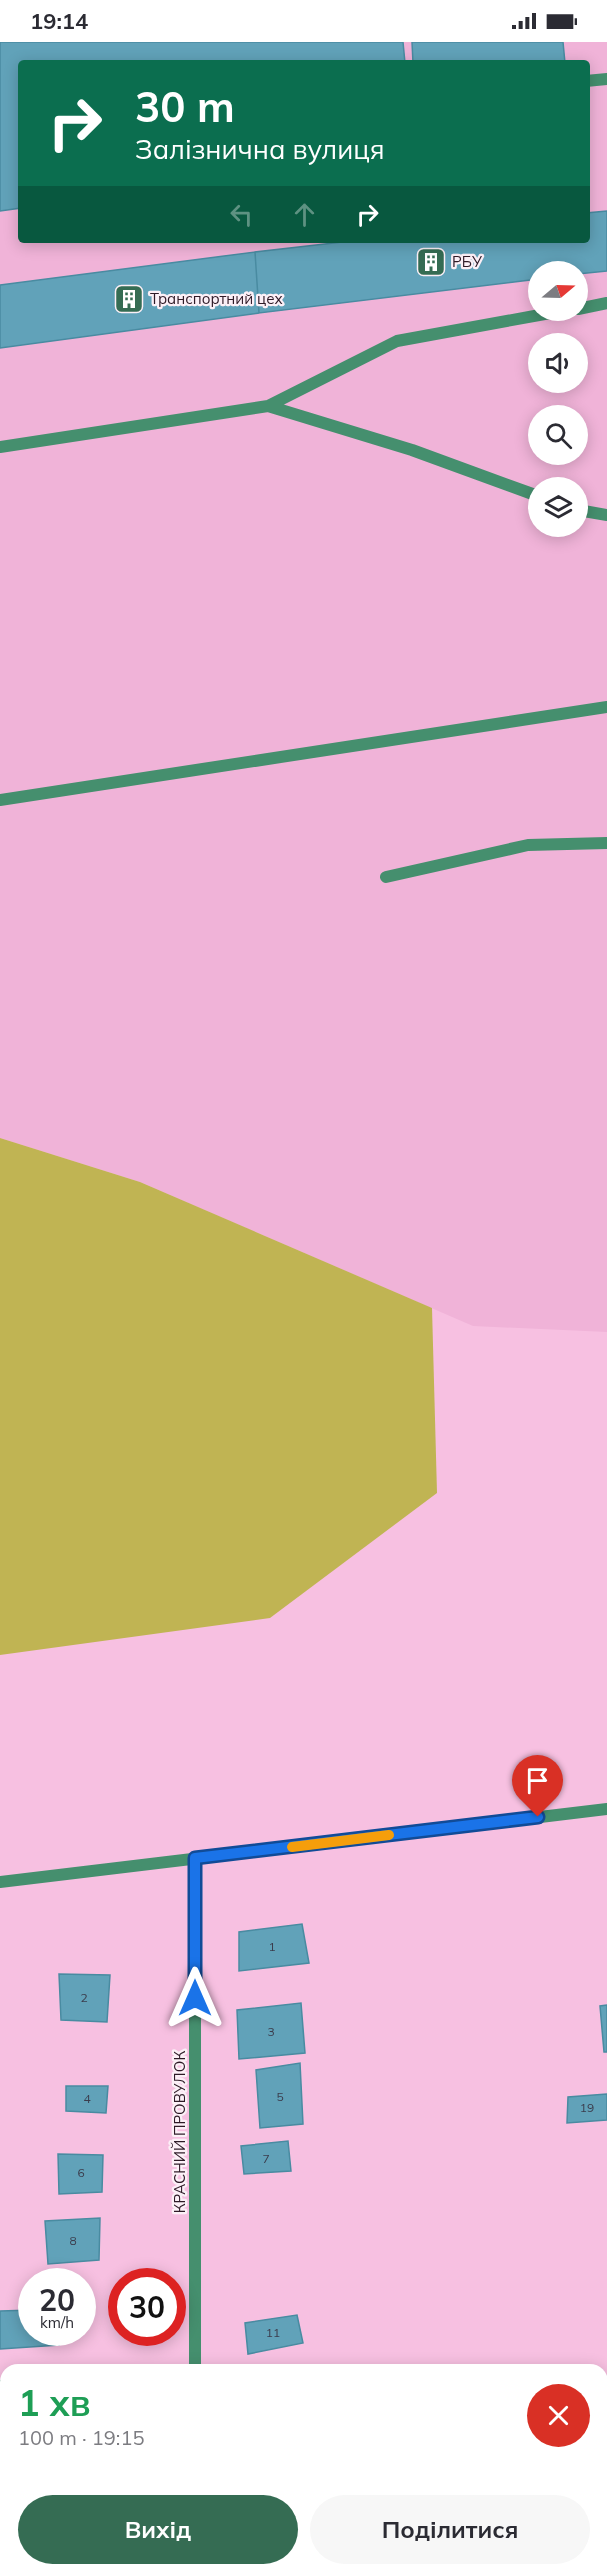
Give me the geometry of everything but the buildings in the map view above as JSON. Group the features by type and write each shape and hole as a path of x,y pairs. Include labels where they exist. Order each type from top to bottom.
{"street":[{"path":"590,81 607,79"},
{"path":"588,307 607,303"},
{"path":"0,447 268,406 397,341 528,317"},
{"path":"268,406 412,450 528,492"},
{"path":"588,512 607,515"},
{"path":"0,800 607,706"},
{"path":"386,877 528,845 607,843"},
{"path":"0,1882 607,1809"},
{"name":"КРАСНИЙ ПРОВУЛОК","path":"195,1858 195,2364"}],"shaded area":[{"path":"0,42 607,42 607,1332 473,1326 140,1182 0,1138"},
{"path":"0,1138 140,1182 432,1308 437,1493 270,1618 0,1655"}],"slow traffic":[{"path":"292,1847 389,1835"}],"place":[{"name":"РБУ","path":"431,262"},
{"name":"Транспортний цех","path":"129,299"}],"route":[{"path":"195,1998 195,1858 538,1817"}]}
